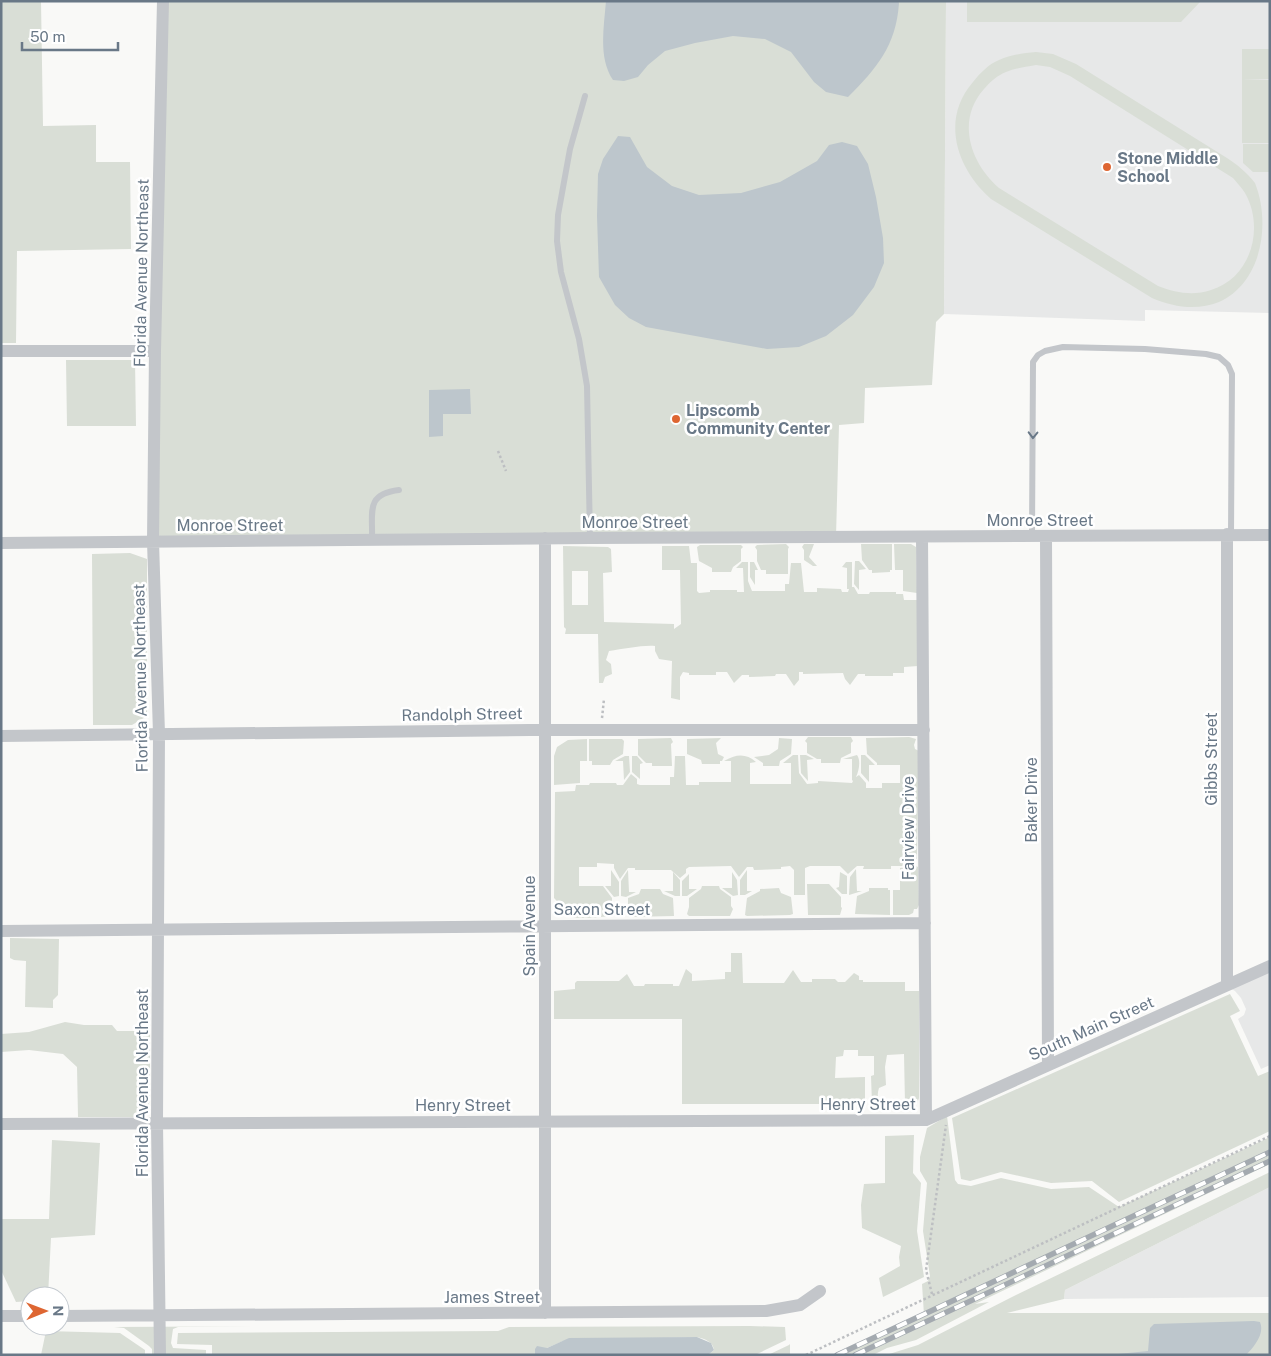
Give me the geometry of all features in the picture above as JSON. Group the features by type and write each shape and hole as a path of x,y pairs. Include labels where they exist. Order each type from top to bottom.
{"street":[{"name":"Florida Avenue Northeast","path":"160,1355 157,1123 159,734 153,542 155,351 163,1"},
{"path":"1,351 155,351"},
{"name":"Gibbs Street","path":"1227,985 1229,534"},
{"name":"Monroe Street","path":"1,543 545,538 1270,535"},
{"name":"Fairview Drive","path":"922,536 926,1120"},
{"name":"Baker Drive","path":"1046,536 1048,1065"},
{"name":"Spain Avenue","path":"545,538 545,1313"},
{"name":"Randolph Street","path":"1,736 545,730 924,730"},
{"name":"Saxon Street","path":"1,931 924,924"},
{"name":"South Main Street","path":"926,1120 1270,966"},
{"name":"Henry Street","path":"1,1124 926,1120"},
{"name":"James Street","path":"70,1316 766,1310 800,1305 820,1291"},
{"path":"1,1316 20,1316"}],"lane":[{"path":"585,96 570,149 558,215 557,241 560,272 579,339 587,386 590,538"},
{"path":"1032,536 1033,362 1038,355 1045,351 1063,347 1145,349 1206,354 1219,357 1228,365 1232,374 1229,534"},
{"path":"372,540 373,507 376,498 383,493 399,490"}],"path":[{"path":"498,451 506,471"},
{"path":"602,730 604,699"},
{"path":"932,1294 926,1270 946,1129 946,1111"},
{"path":"806,1355 1270,1136"}],"shaded area":[{"path":"1,1 41,1 43,126 96,125 96,162 130,162 131,249 17,251 16,343 1,343"},
{"path":"163,1 946,1 944,314 936,322 932,385 865,388 864,423 839,425 836,537 153,541"},
{"path":"606,1 898,1 899,3 894,32 889,44 876,66 848,97 826,92 814,82 791,52 765,39 733,36 665,51 648,65 638,77 624,81 613,80 605,62 603,42"},
{"name":"Stone Middle School","path":"946,1 1270,1 1270,313 1145,310 1145,321 944,314"},
{"path":"967,1 1201,1 1181,22 967,22"},
{"path":"1242,49 1270,49 1270,79 1242,80"},
{"path":"1036,52 1053,54 1076,64 1235,163 1252,179 1260,199 1262,233 1254,267 1234,293 1211,305 1194,307 1177,306 1152,298 991,199 979,187 969,173 957,144 955,128 957,112 963,97 979,75 992,64 1017,54","holes":["1036,65 1050,67 1070,76 1233,178 1245,193 1254,221 1254,236 1250,250 1245,263 1236,275 1225,284 1198,293 1178,292 1158,286 999,188 989,178 980,166 970,141 970,114 975,101 984,89 1003,73"]},
{"path":"1242,80 1270,80 1270,143 1242,143"},
{"path":"618,136 630,137 647,167 672,186 699,195 741,193 780,182 817,161 829,145 842,142 857,146 868,164 883,238 884,263 874,287 853,315 826,336 799,347 767,349 646,327 629,318 615,305 599,277 598,174 603,159"},
{"path":"1243,144 1270,144 1270,172 1253,172 1243,163"},
{"path":"66,360 135,360 136,426 67,426"},
{"path":"470,389 471,414 443,414 443,436 429,437 429,390"},
{"path":"786,544 789,547 788,574 766,574 766,570 761,570 757,561 757,550 755,547 757,545"},
{"path":"804,544 814,544 809,557 817,566 813,566 804,560 804,550 802,547"},
{"path":"861,544 892,544 892,570 890,572 872,573 872,570 869,570 862,560"},
{"path":"894,544 911,544 916,547 917,593 903,591 903,570 895,570"},
{"path":"700,545 741,545 743,547 741,549 741,561 733,567 731,572 712,572 712,568 699,561 697,547"},
{"path":"563,546 608,547 611,549 612,572 603,573 604,622 674,624 674,629 681,624 680,570 662,570 662,546 689,546 691,563 697,563 697,591 699,593 710,592 710,590 737,590 737,592 744,592 743,568 736,568 742,562 748,562 748,581 752,591 785,591 785,584 789,584 791,563 801,563 804,592 817,592 817,588 841,589 842,592 848,592 847,568 842,567 846,562 852,562 852,587 854,587 858,594 896,592 896,594 903,594 904,600 917,600 918,666 904,667 904,673 893,673 893,676 865,676 865,674 858,674 850,685 843,673 803,674 803,672 799,672 799,680 794,686 786,674 749,677 749,675 742,675 734,683 727,672 716,672 716,675 689,675 689,673 683,672 680,677 680,700 671,698 672,661 659,659 655,646 609,651 606,660 611,664 612,674 605,677 603,683 599,683 598,634 565,634 566,629 564,627","holes":["572,571 588,571 588,605 572,605"]},
{"path":"130,553 147,559 147,716 132,725 93,725 92,554"},
{"path":"855,561 859,561 866,569 859,570 859,590 854,584"},
{"path":"750,562 754,562 758,570 755,570 755,585 750,577"},
{"path":"808,737 851,737 853,741 851,743 851,753 841,758 840,763 821,763 821,759 817,759 807,753 807,743 805,741"},
{"path":"909,737 916,739 915,749 919,751 917,859 904,860 904,866 891,866 891,869 863,869 864,866 857,866 848,874 840,866 810,866 805,868 805,895 794,895 794,870 790,866 781,867 781,869 754,870 753,867 747,867 739,877 731,866 689,867 680,878 671,870 635,870 635,868 628,868 620,879 614,864 597,863 597,867 579,867 579,886 603,886 612,898 613,916 571,917 558,911 554,905 557,901 554,898 555,792 575,791 576,785 589,785 590,783 616,783 617,785 623,785 631,774 637,779 637,784 640,785 670,785 670,777 674,777 675,756 685,756 686,785 699,785 699,782 731,782 731,761 724,761 741,756 748,757 756,762 750,763 750,784 791,784 791,763 783,763 793,755 798,755 799,773 807,784 818,783 818,781 852,783 852,759 843,759 857,755 859,766 856,777 859,775 866,783 866,788 882,788 882,783 900,783 900,765 877,765 867,754 866,738"},
{"path":"671,738 673,742 671,744 672,766 652,766 652,763 646,763 638,755 638,739"},
{"path":"721,738 716,743 718,754 724,757 720,764 702,764 701,760 687,754 687,739"},
{"path":"779,738 792,739 791,754 780,761 779,766 763,766 763,763 754,757 769,755 778,749"},
{"path":"587,739 587,761 580,761 580,783 554,785 554,756 557,747 568,740"},
{"path":"589,739 622,739 624,741 623,754 613,760 610,765 592,765 592,761 589,761"},
{"path":"800,755 806,755 814,759 807,760 808,781 801,773"},
{"path":"861,755 865,755 875,765 869,765 869,782 861,773"},
{"path":"629,756 630,772 624,780 623,761 615,761"},
{"path":"632,756 637,756 643,763 640,764 640,779 632,772"},
{"path":"918,867 919,905 909,915 893,915 893,890 900,890 900,868"},
{"path":"856,869 857,891 862,891 849,895 850,877"},
{"path":"611,870 619,882 619,896 614,897 605,886 611,886"},
{"path":"628,870 629,892 636,892 626,897 621,896 621,881"},
{"path":"747,870 747,891 752,891 745,895 740,895 740,880"},
{"path":"673,872 680,880 680,896 664,891 673,891"},
{"path":"732,872 737,880 738,895 733,896 722,888 732,888"},
{"path":"840,872 847,876 847,894 842,894 836,888 839,887"},
{"path":"689,874 689,889 697,889 687,896 682,896 682,881"},
{"path":"807,884 829,884 841,897 842,908 840,915 808,915"},
{"path":"702,886 719,886 720,889 731,897 733,909 730,916 689,916 687,914 689,898 701,889"},
{"path":"779,888 781,893 791,897 793,914 745,915 747,898 760,891 760,889"},
{"path":"869,888 888,888 890,890 890,915 855,914 857,896 869,891"},
{"path":"641,889 660,889 663,894 673,898 674,916 628,917 628,898 639,894"},
{"path":"10,938 59,939 58,995 53,1000 53,1008 25,1007 26,961 10,958"},
{"path":"731,953 742,953 743,983 784,983 793,970 801,982 812,982 812,979 835,979 838,982 845,982 854,973 863,982 905,982 905,991 919,991 919,1098 917,1104 905,1104 904,1054 887,1055 885,1067 886,1085 879,1088 878,1092 878,1099 882,1104 872,1104 871,1076 874,1075 874,1056 858,1056 858,1050 844,1050 843,1056 836,1057 835,1078 865,1077 865,1104 682,1104 682,1019 554,1019 554,991 575,989 577,981 619,981 627,974 634,986 673,984 673,986 679,986 686,969 692,974 692,981 725,979 725,972 731,972"},
{"path":"1270,961 1270,1065 1261,1069 1238,1019 1244,1015 1246,1009 1241,998 1230,988"},
{"path":"1230,994 1240,1011 1230,1016 1258,1076 1270,1071 1270,1131 1119,1202 1092,1181 1051,1183 1001,1172 970,1181 961,1179 952,1118"},
{"path":"65,1022 84,1025 112,1025 117,1031 150,1031 150,1101 145,1112 134,1117 78,1117 77,1067 63,1054 29,1050 1,1052 1,1034 29,1032"},
{"path":"947,1116 955,1180 958,1184 971,1186 1001,1178 1051,1189 1089,1187 1119,1207 1270,1137 1270,1164 975,1304 989,1302 916,1340 887,1348 873,1355 834,1355 924,1315 922,1284 928,1281 930,1276 923,1231 927,1183 920,1171 920,1157 927,1128"},
{"path":"914,1135 913,1173 921,1183 917,1231 924,1277 883,1297 879,1278 900,1266 901,1246 862,1228 861,1205 864,1184 885,1183 885,1136"},
{"path":"52,1140 100,1143 95,1235 51,1238 49,1286 20,1286 20,1302 16,1302 1,1270 1,1219 49,1219"},
{"path":"1270,1172 1270,1187 1065,1290 1064,1299 1007,1313 1270,1313 1270,1355 886,1355 918,1345 1010,1298"},
{"path":"1270,1187 1270,1297 1064,1299 1065,1290"},
{"path":"1260,1322 1260,1336 1246,1355 1108,1355 1148,1351 1150,1328 1154,1324"},
{"path":"293,1326 178,1327 173,1329 171,1343 173,1348 206,1350 206,1355 152,1355 152,1349 149,1346 124,1328 114,1327"},
{"path":"509,1327 785,1327 786,1340 755,1355 708,1355 714,1350 712,1344 697,1337 563,1341 547,1348 535,1349 535,1355 212,1355 212,1345 177,1344 178,1333 498,1331"},
{"path":"70,1332 120,1333 145,1350 145,1355 41,1355 45,1336 70,1336"},
{"path":"697,1337 711,1343 714,1350 708,1355 535,1355 537,1346 547,1348 569,1338"},
{"path":"789,1345 790,1355 768,1355"}],"railway":[{"path":"837,1355 1270,1152"},
{"path":"855,1355 1270,1161"}],"place":[{"name":"Stone Middle School","path":"1107,167"},
{"name":"Lipscomb Community Center","path":"676,419"}]}
